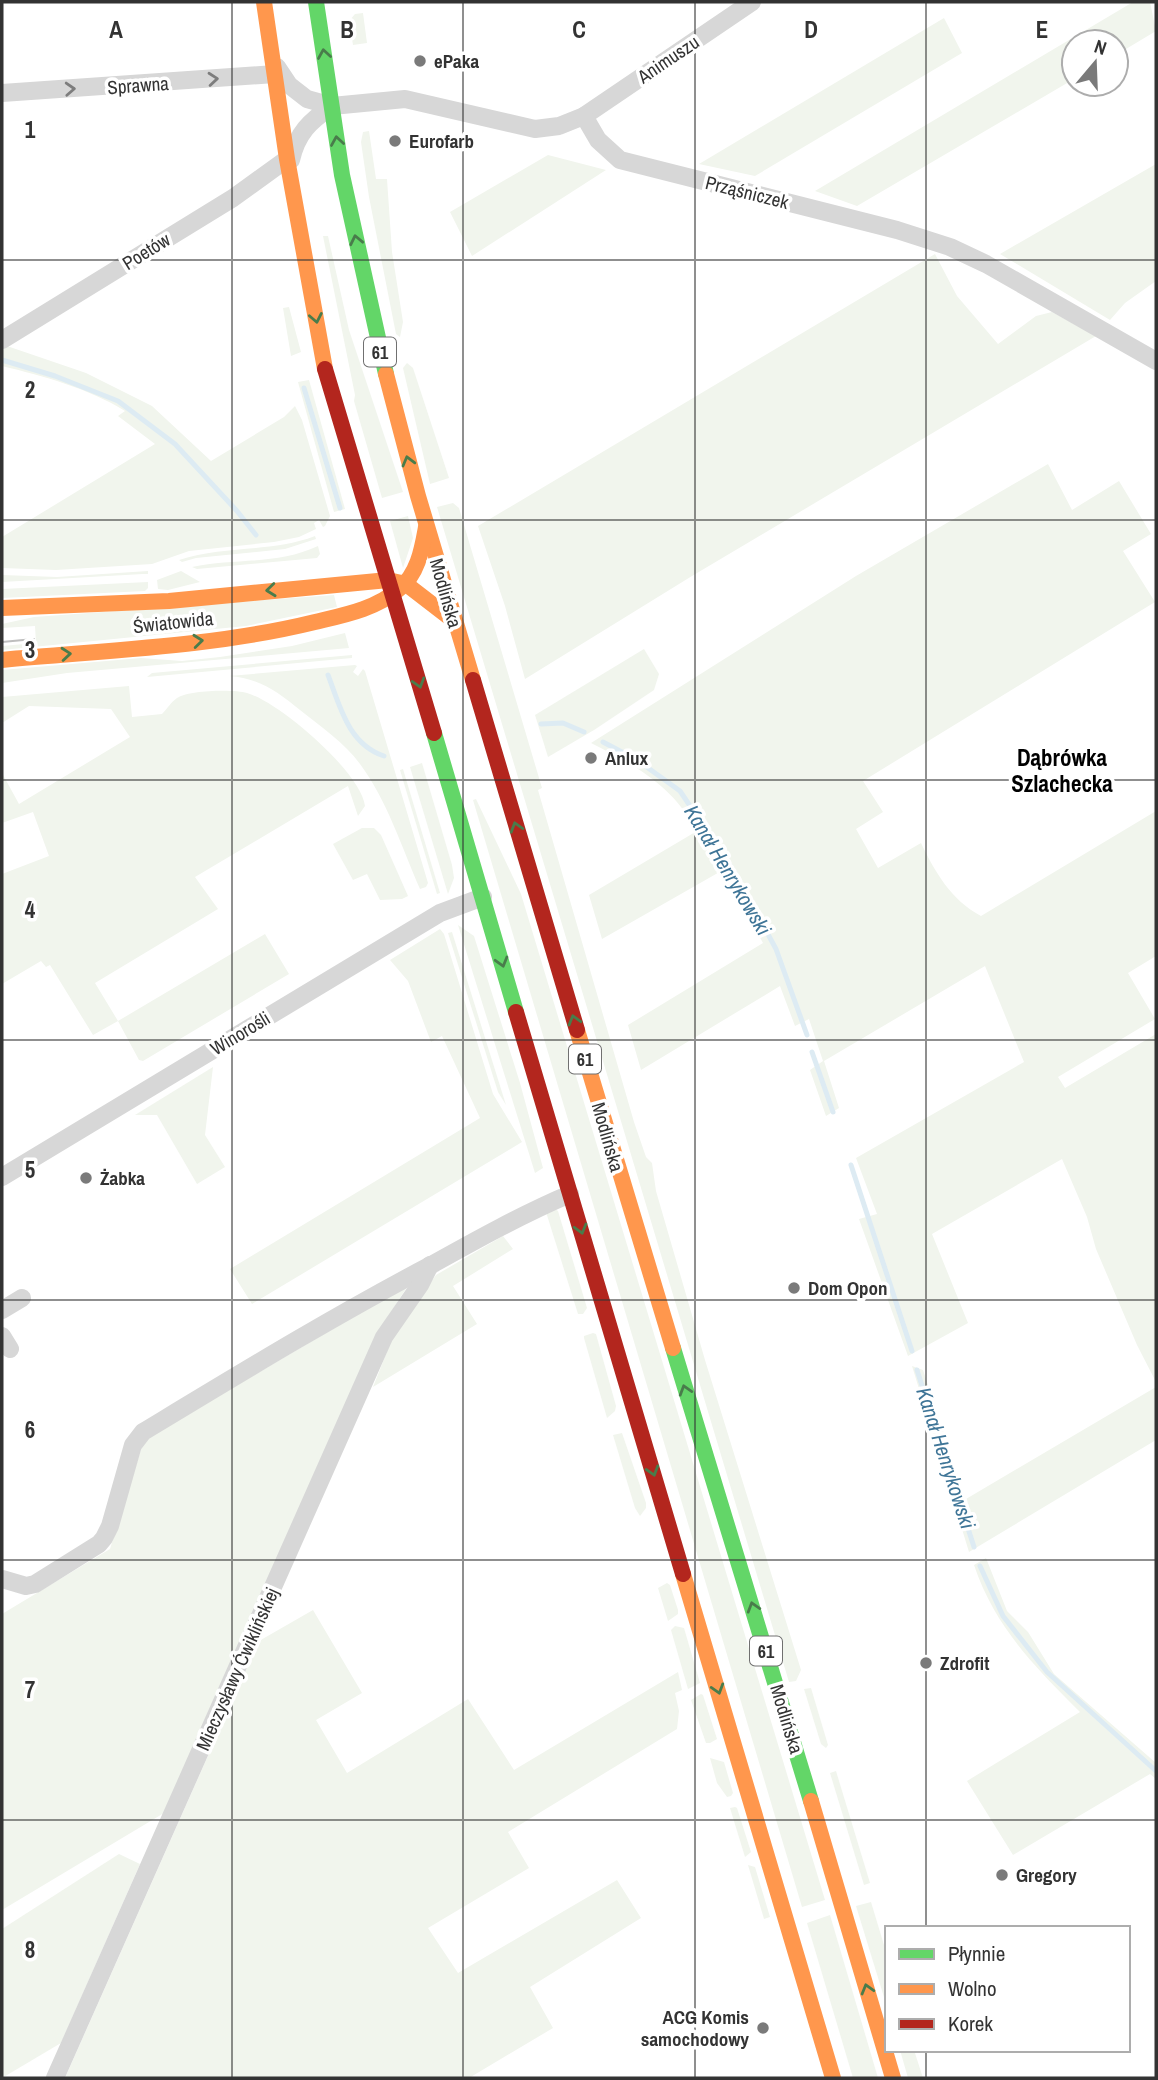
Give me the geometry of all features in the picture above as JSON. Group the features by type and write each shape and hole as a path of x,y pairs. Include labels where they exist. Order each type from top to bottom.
{"main road":[{"path":"264,2 289,165 325,368 374,532 395,586 406,640 833,2078"},
{"name":"Modlińska","path":"316,2 342,175 376,338 426,527 885,2051"},
{"path":"395,586 418,562 426,527"},
{"name":"Światowida","path":"338,583 355,576 365,565 374,545 374,532"},
{"name":"Światowida","path":"2,608 169,601 338,583 395,586"},
{"path":"395,586 454,621"},
{"name":"Światowida","path":"2,660 250,636 359,610 395,586"},
{"name":"Światowida","path":"347,614 369,613 387,619 396,625 406,640"},
{"name":"Modlińska","path":"885,2052 893,2078"}],"street":[{"name":"Animuszu","path":"584,116 752,2"},
{"name":"Sprawna","path":"2,93 274,68"},
{"path":"274,68 289,85 307,99 332,106 405,99 535,129 559,125 584,116"},
{"path":"289,165 309,121 332,106"},
{"name":"Prząśniczek","path":"584,116 598,140 620,160 897,230 950,247 986,264 1156,361"},
{"name":"Poetów","path":"2,340 289,165"},
{"name":"Winorośli","path":"2,1177 440,913 483,897"},
{"path":"2,1579 26,1586 35,1584 99,1544 104,1538 133,1445 144,1432 319,1326 529,1212 570,1194"},
{"name":"Mieczysławy Ćwiklińskiej","path":"55,2078 384,1337 420,1285 430,1265"},
{"path":"2,1310 22,1298"}],"shaded area":[{"path":"1133,2 1150,2 1156,31 1130,47 1130,28 1089,28"},
{"path":"363,13 367,43 353,45 349,21 355,14"},
{"path":"944,18 962,53 755,176 699,164"},
{"path":"1060,45 1060,87 857,206 815,191"},
{"path":"369,131 376,179 387,179 392,252 403,322 400,337 396,334 369,197 361,142 363,132"},
{"path":"548,155 606,170 472,256 450,212"},
{"path":"1156,164 1156,281 1125,303 1110,320 1000,254"},
{"path":"323,236 328,236 349,330 403,492 382,498 354,401"},
{"path":"935,254 957,296 998,344 1036,316 1052,312 1096,336 692,576 525,679 505,606 478,526"},
{"path":"289,307 301,352 291,356 283,308"},
{"path":"7,346 86,373 152,406 211,461 284,417 295,406 302,420 330,516 325,526 323,527 319,520 314,523 316,529 299,537 189,551 152,564 56,570 2,568 2,537 155,444 118,416 125,411 111,403 65,384 2,366 2,351"},
{"path":"407,363 413,368 449,478 430,484 403,368"},
{"path":"309,380 345,509 334,512 298,382"},
{"path":"1048,464 1072,510 1119,481 1151,534 1123,551 1155,602 863,781 883,812 856,829 878,868 921,843 953,894 981,916 1156,811 1156,956 1128,973 1155,1019 1058,1077 1065,1088 1156,1034 1156,1382 1137,1345 1096,1249 1087,1217 1062,1159 932,1234 968,1323 908,1356 859,1219 877,1214 856,1158 1024,1062 985,966 824,1061 839,1108 826,1116 810,1070 823,1061 809,1019 795,1026 780,986 641,1070 628,1025 763,943 723,870 602,939 589,895 697,831 676,801 652,778 591,743 856,576"},
{"path":"453,503 459,508 542,788 538,790 634,1122 646,1157 652,1163 656,1191 705,1360 801,1670 796,1681 789,1682 437,507"},
{"path":"408,516 413,538 403,568 390,521"},
{"path":"315,536 316,539 285,549 196,558 182,562 179,560 213,552 281,545"},
{"path":"318,546 320,554 317,558 197,569 192,567 272,559"},
{"path":"148,571 148,574 2,582 2,575 57,577"},
{"path":"181,571 200,582 168,590 158,589 157,580"},
{"path":"148,582 145,591 2,598 2,589"},
{"path":"334,595 337,607 246,626 2,650 2,646 36,643 35,626 2,628 2,624 34,617"},
{"path":"345,633 349,648 67,673 2,683 2,670 141,658 182,661 220,657 292,646"},
{"path":"644,649 659,674 654,690 548,757 535,715"},
{"path":"352,655 352,658 147,677 152,673"},
{"path":"357,666 353,672 358,676 363,669 365,671 428,883 420,889 386,809 370,778 354,756 332,735 276,692 259,683 229,676"},
{"path":"129,686 132,717 162,714 177,698 191,693 247,693 278,710 316,740 349,775 365,806 358,816 348,786 195,877 218,909 95,983 118,1021 93,1035 50,965 46,967 41,961 2,984 2,874 49,856 33,812 2,823 2,773 19,804 130,737 111,709 29,706 2,723 2,697"},
{"path":"422,763 452,865 454,878 448,894 410,767"},
{"path":"403,769 440,893 437,894 400,770"},
{"path":"476,799 521,894 825,1900 802,1907 473,800"},
{"path":"362,828 374,828 381,835 408,896 402,899 380,900 367,874 353,880 333,844"},
{"path":"458,925 474,936 520,1083 543,1168 535,1173"},
{"path":"440,929 444,934 493,1094 522,1142 252,1304 230,1269 480,1118 442,1036 431,1042 408,981 390,960"},
{"path":"452,932 506,1105 498,1092 448,933"},
{"path":"265,934 289,974 143,1061 139,1060 118,1021"},
{"path":"213,1067 205,1135 225,1167 197,1184 157,1115 135,1115"},
{"path":"555,1209 558,1211 587,1308 583,1314 578,1314 546,1212"},
{"path":"503,1236 513,1249 453,1286 477,1324 373,1387 394,1334 436,1275"},
{"path":"409,1284 378,1332 164,1813 2,1910 2,1614 110,1549 144,1440"},
{"path":"596,1334 616,1406 615,1411 607,1418 584,1338"},
{"path":"912,1366 923,1370 966,1499 1156,1387 1156,1440 969,1552"},
{"path":"622,1433 646,1503 640,1516 635,1508 613,1435"},
{"path":"986,1558 1007,1611 1028,1632 1054,1674 1156,1763 1156,1779 1150,1774 1013,1855 967,1781 1080,1712 1032,1662 993,1608 974,1565"},
{"path":"667,1583 678,1610 678,1614 668,1621 658,1588"},
{"path":"313,1610 362,1693 316,1720 347,1773 468,1699 514,1770 678,1672 682,1690 675,1693 679,1711 677,1729 508,1832 529,1868 428,1928 458,1973 617,1880 641,1918 530,1987 553,2028 469,2078 65,2078 259,1641"},
{"path":"675,1626 684,1628 700,1683 688,1689 671,1630"},
{"path":"811,1688 828,1745 826,1748 821,1744 804,1689"},
{"path":"701,1694 717,1739 710,1743 706,1743 691,1700"},
{"path":"710,1758 724,1762 733,1793 731,1796 727,1797 717,1783"},
{"path":"836,1771 870,1883 864,1885 830,1773"},
{"path":"735,1807 751,1852 745,1857 730,1808"},
{"path":"119,1854 140,1864 61,2043 2,2078 2,1929"},
{"path":"748,1865 755,1867 770,1917 764,1919"},
{"path":"871,1902 885,1948 885,2000 856,1906"},
{"path":"830,1915 878,2078 853,2078 807,1923"},
{"path":"901,2052 915,2052 923,2078 908,2078"}],"waterway":[{"name":"Kanał Henrykowski","path":"2,360 55,376 118,401 175,444 256,535"},
{"path":"304,388 340,508"},
{"name":"Kanał Henrykowski","path":"328,675 347,723 362,743 384,756"},
{"name":"Kanał Henrykowski","path":"541,724 563,723 584,732"},
{"name":"Kanał Henrykowski","path":"603,742 637,760 680,791 733,870 776,949 807,1035"},
{"name":"Kanał Henrykowski","path":"812,1052 833,1112"},
{"name":"Kanał Henrykowski","path":"851,1165 912,1351"},
{"name":"Kanał Henrykowski","path":"917,1370 974,1547"},
{"name":"Kanał Henrykowski","path":"980,1566 1003,1616 1047,1672 1156,1771"}],"tram line":[{"path":"2,642 34,639"}],"traffic: fast":[{"path":"316,2 342,175 386,374"},
{"path":"434,733 516,1012"},
{"path":"673,1348 811,1801"}],"traffic: slow":[{"path":"264,2 287,159 325,369"},
{"path":"386,374 418,496 473,680"},
{"path":"2,660 160,647 238,637 315,622 359,610 390,596 411,576 418,561 426,527"},
{"path":"2,608 169,601 388,580 406,584 454,621"},
{"path":"577,1030 673,1348"},
{"path":"683,1574 833,2078"},
{"path":"811,1801 885,2051"},
{"path":"885,2052 893,2078"}],"traffic: jam":[{"path":"325,369 434,733"},
{"path":"473,680 577,1030"},
{"path":"516,1012 683,1574"}],"place":[{"name":"ePaka","path":"420,61"},
{"name":"Eurofarb","path":"395,141"},
{"name":"Anlux","path":"591,758"},
{"name":"Żabka","path":"86,1178"},
{"name":"Dom Opon","path":"794,1288"},
{"name":"Zdrofit","path":"926,1663"},
{"name":"Gregory","path":"1002,1875"},
{"name":"ACG Komis samochodowy","path":"763,2028"}],"district":[{"name":"Dąbrówka Szlachecka","path":"1062,770"}]}
